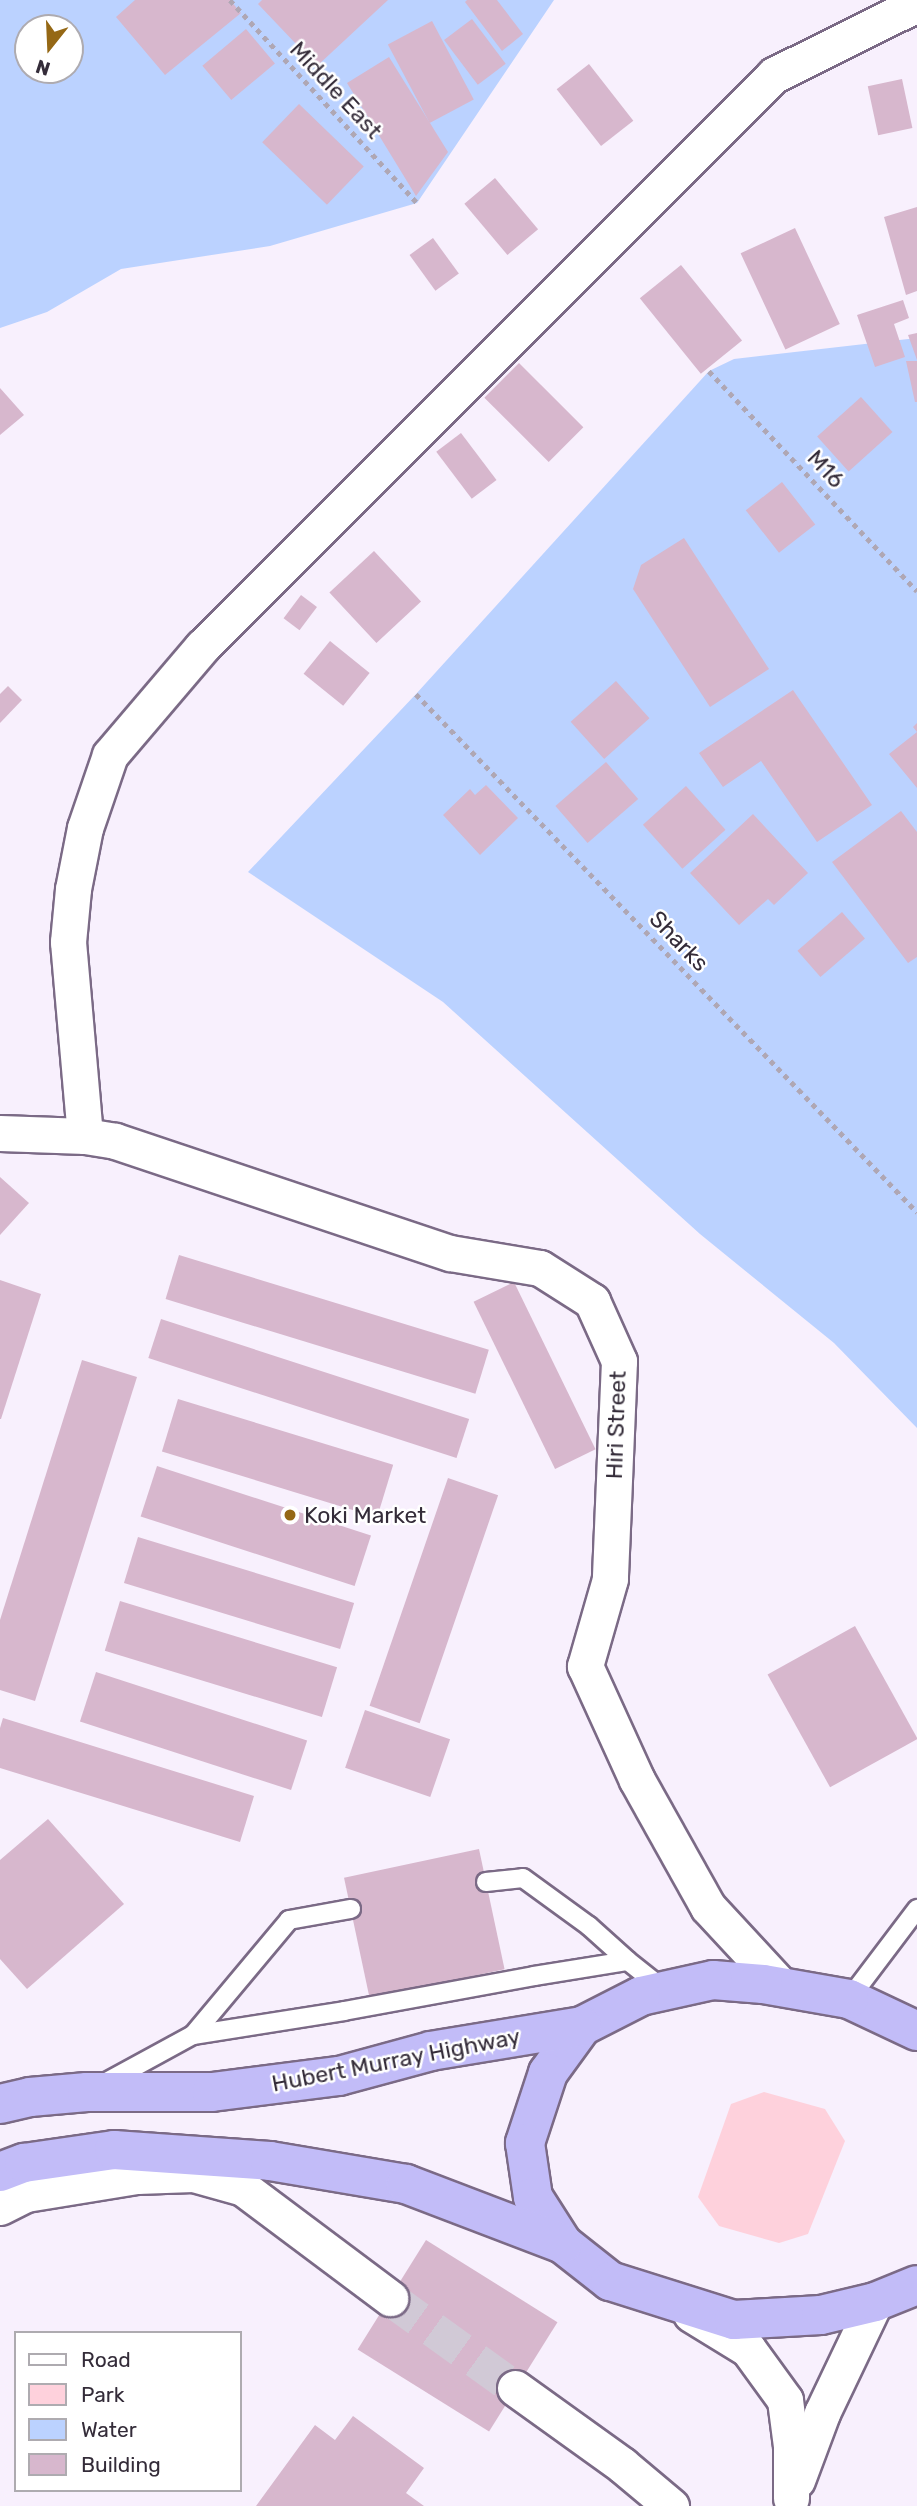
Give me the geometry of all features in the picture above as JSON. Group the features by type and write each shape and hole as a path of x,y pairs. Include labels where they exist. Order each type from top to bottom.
{"highway":[{"name":"Hubert Murray Highway","path":"0,2104 30,2097 87,2092 212,2092 339,2076 431,2052 582,2026 641,1996 713,1980 849,1999 917,2031"},
{"name":"Hubert Murray Highway","path":"563,2244 533,2197 525,2143 548,2073 582,2026"},
{"name":"Hubert Murray Highway","path":"0,2172 24,2163 114,2150 270,2161 406,2184 563,2244 610,2281 734,2320 821,2315 875,2302 917,2285"}],"street":[{"path":"85,1136 68,942 73,889 85,828 110,755 202,647 774,75 917,4"},
{"name":"Hiri Street","path":"0,1133 85,1136 115,1141 450,1253 540,1268 592,1301 619,1361 610,1579 585,1666 637,1780 708,1907 783,1988"},
{"path":"0,2207 26,2194 137,2176 193,2174 243,2188 390,2298"},
{"path":"671,2302 748,2349 785,2400 791,2446 789,2502"},
{"path":"789,2502 822,2413 875,2302"},
{"path":"514,2388 622,2465 671,2506"}],"lane":[{"path":"486,1882 523,1878 589,1926 665,1991"},
{"path":"193,2035 289,1920 351,1909"},
{"path":"849,1999 917,1909"},
{"path":"87,2092 193,2035 628,1961"}],"path":[{"name":"Middle East","path":"230,0 417,203"},
{"name":"M16","path":"709,371 917,591"},
{"name":"Sharks","path":"416,694 917,1212"}],"green space":[{"path":"764,2092 825,2109 845,2141 808,2234 779,2243 719,2226 698,2197 731,2104"}],"water":[{"path":"0,0 554,0 417,203 270,246 121,269 47,312 0,328"},
{"path":"917,338 917,1428 834,1343 700,1234 443,1002 248,872 416,694 709,371 734,359"}],"building":[{"path":"135,0 230,0 241,13 165,75 116,17"},
{"path":"262,0 388,0 317,66 258,4"},
{"path":"497,0 523,34 502,51 465,2"},
{"path":"472,19 506,64 478,85 444,40"},
{"path":"432,21 474,100 430,123 388,44"},
{"path":"246,29 275,63 231,100 202,66"},
{"path":"389,57 448,152 416,196 347,83"},
{"path":"589,64 633,121 601,146 557,89"},
{"path":"902,79 912,128 878,135 868,86"},
{"path":"299,104 364,167 327,205 262,142"},
{"path":"495,178 538,229 507,255 464,204"},
{"path":"917,207 917,291 906,295 884,217"},
{"path":"795,228 840,324 785,349 741,253"},
{"path":"433,238 459,274 435,291 410,255"},
{"path":"681,265 742,340 701,374 640,298"},
{"path":"903,300 909,318 894,324 905,357 875,367 857,315"},
{"path":"917,333 917,360 908,335"},
{"path":"906,361 917,361 917,402 915,402"},
{"path":"519,363 583,427 549,462 484,398"},
{"path":"0,388 24,415 0,435"},
{"path":"861,397 892,432 849,471 817,436"},
{"path":"461,433 497,480 472,499 436,452"},
{"path":"782,482 815,525 779,553 746,510"},
{"path":"684,538 769,669 710,707 633,589 641,565"},
{"path":"374,551 421,601 376,643 329,593"},
{"path":"301,595 317,607 300,630 284,618"},
{"path":"330,641 370,673 343,706 304,674"},
{"path":"616,681 649,718 604,759 571,722"},
{"path":"8,686 22,700 0,723 0,694"},
{"path":"793,690 872,805 817,842 761,761 723,787 699,753"},
{"path":"917,732 917,788 889,754"},
{"path":"606,762 638,799 588,843 555,806"},
{"path":"486,785 518,818 480,855 443,815 470,789 475,795"},
{"path":"686,786 725,830 682,869 643,825"},
{"path":"901,811 917,832 917,957 908,963 832,862"},
{"path":"753,814 808,873 774,905 768,899 739,925 690,873"},
{"path":"842,912 865,938 820,977 797,951"},
{"path":"0,1177 29,1203 0,1235"},
{"path":"179,1255 489,1350 475,1394 166,1299"},
{"path":"0,1280 41,1294 1,1419 0,1419"},
{"path":"514,1282 596,1449 555,1469 474,1302"},
{"path":"161,1319 469,1419 456,1458 148,1358"},
{"path":"82,1360 137,1377 35,1701 0,1690 0,1620"},
{"path":"178,1399 393,1465 377,1517 162,1452"},
{"path":"157,1466 371,1536 355,1586 141,1516"},
{"path":"448,1478 498,1495 420,1723 370,1706"},
{"path":"138,1537 354,1603 340,1649 124,1583"},
{"path":"120,1601 337,1667 322,1717 105,1651"},
{"path":"855,1626 917,1739 830,1787 768,1674"},
{"path":"96,1672 307,1741 291,1790 80,1721"},
{"path":"365,1710 450,1739 430,1797 345,1768"},
{"path":"3,1718 254,1796 240,1842 0,1768 0,1728"},
{"path":"48,1819 124,1904 27,1989 0,1959 0,1860"},
{"path":"479,1849 505,1969 370,1998 344,1878"},
{"path":"426,2240 557,2322 489,2432 358,2349"},
{"path":"353,2416 424,2468 406,2493 424,2506 256,2506 315,2425 335,2440"}],"tunnel":[{"path":"390,2298 515,2388"}],"place":[{"name":"Koki Market","path":"290,1515"}]}
